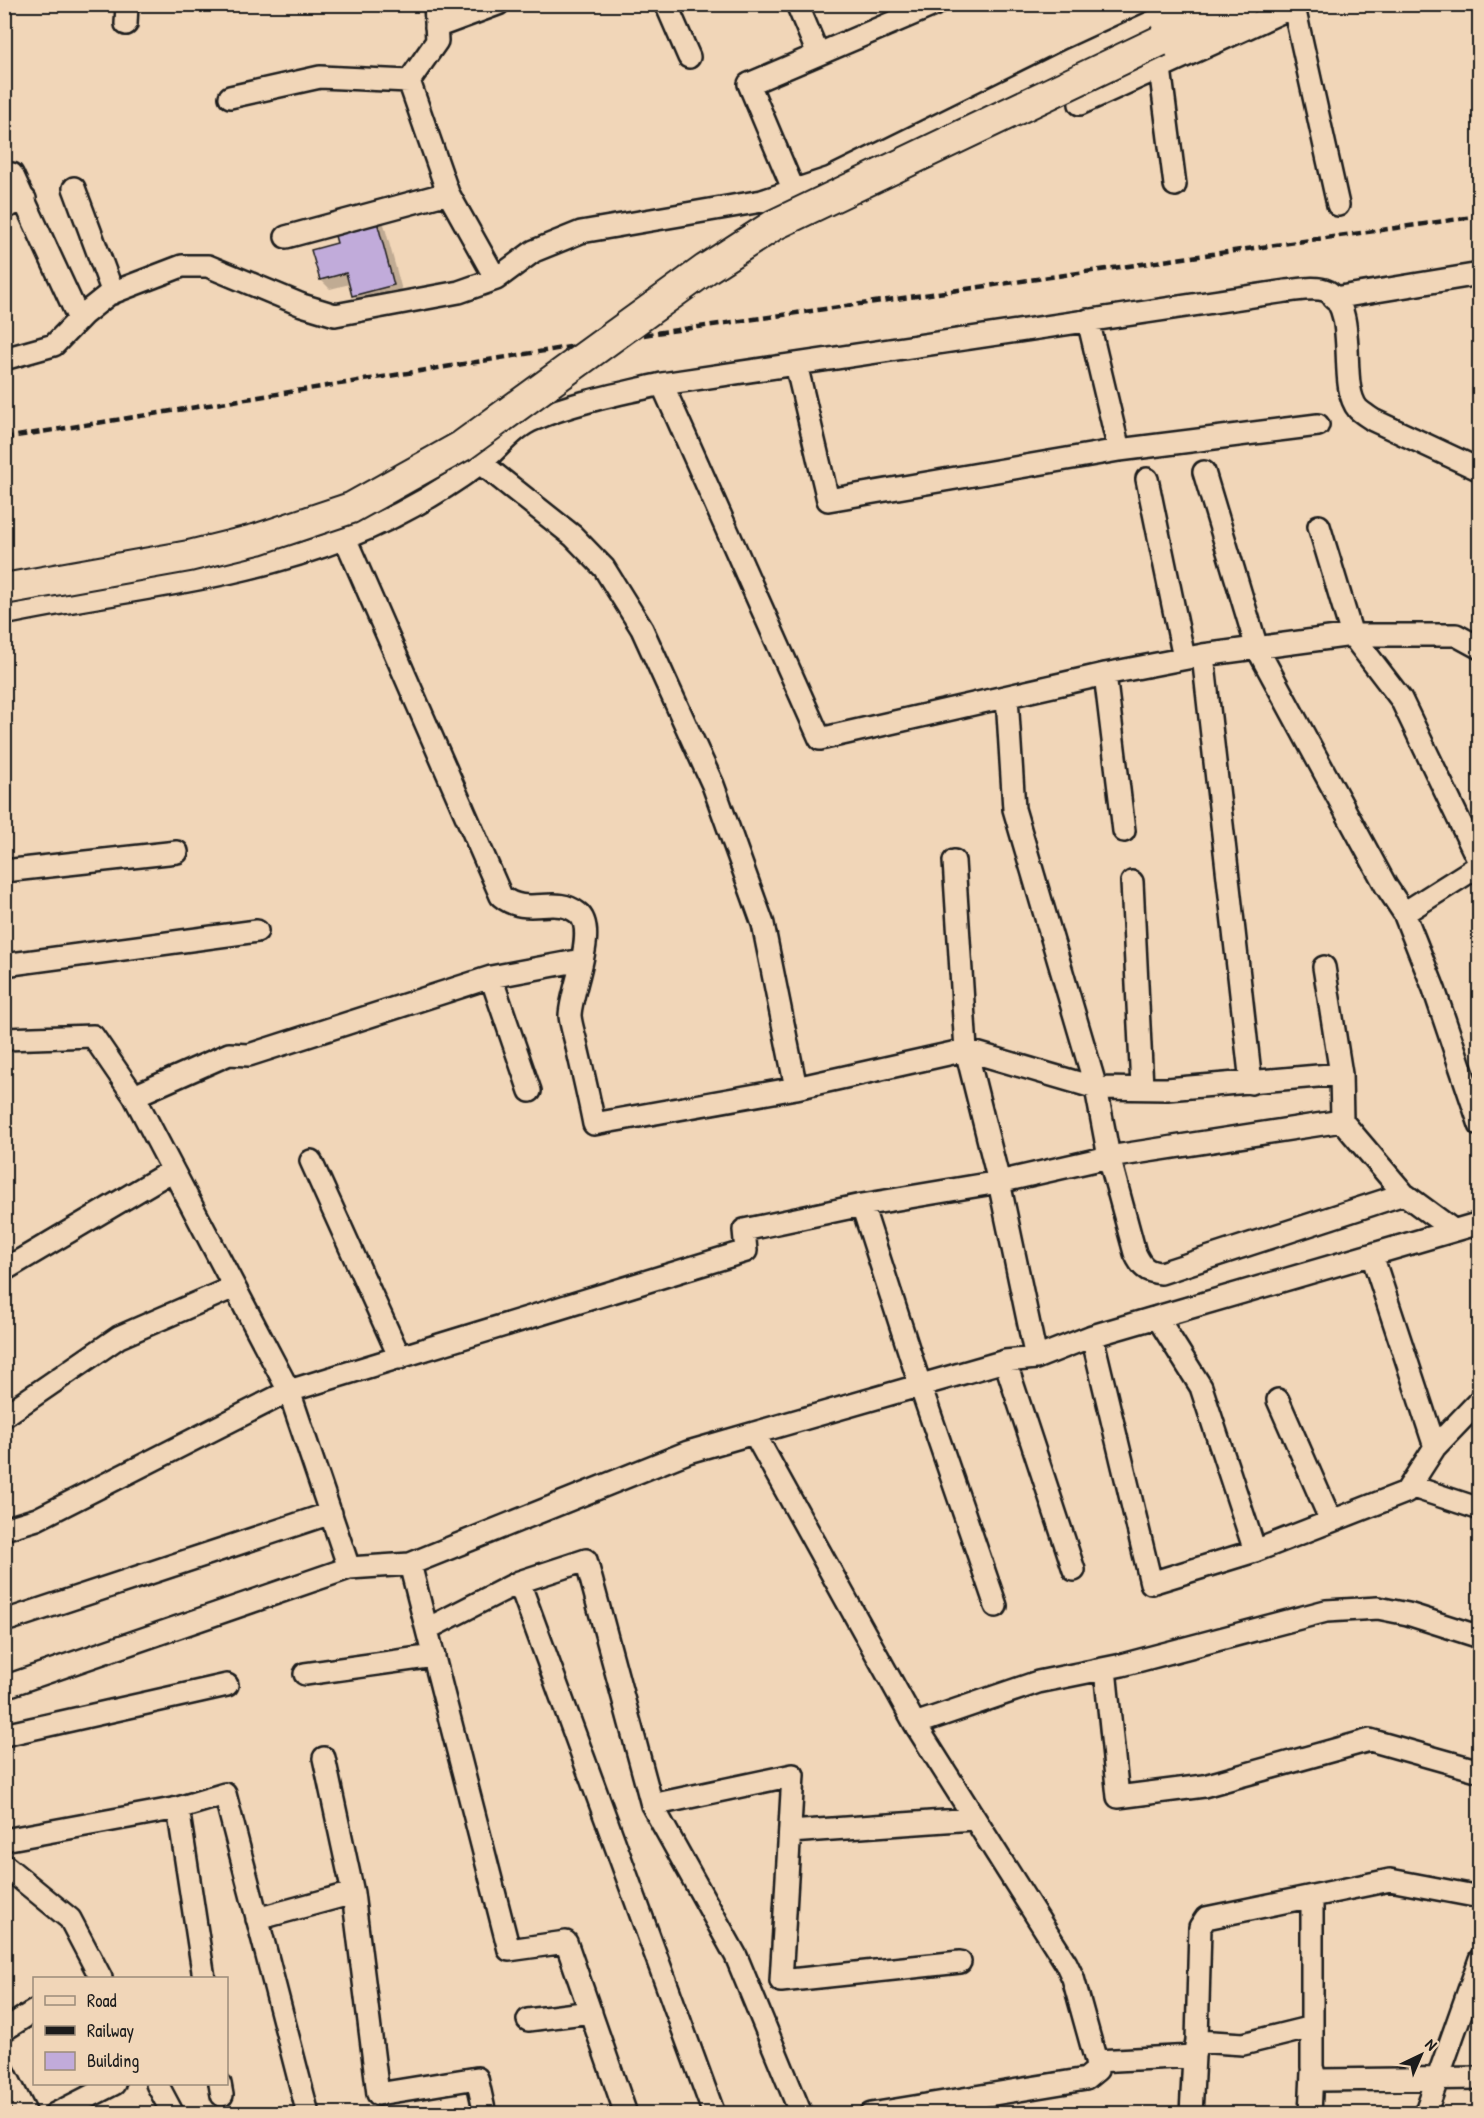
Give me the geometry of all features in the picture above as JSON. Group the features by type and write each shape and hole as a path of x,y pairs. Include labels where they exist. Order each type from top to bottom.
{"main road":[{"path":"4,589 200,553 258,539 351,508 462,446 706,269 774,225 1160,54 1242,4"}],"street":[{"path":"409,81 437,41 435,4"},
{"path":"436,27 498,4"},
{"path":"666,4 689,57"},
{"path":"797,4 818,54"},
{"path":"794,191 749,84 936,4"},
{"path":"4,359 54,345 79,319 113,293 182,266 208,266 302,305 335,315 459,292 496,279 534,251 581,232 762,201 831,178 1072,58 1191,4"},
{"path":"1080,104 1160,54 1296,6 1338,205"},
{"path":"1160,54 1175,184"},
{"path":"230,97 320,77 409,81"},
{"path":"409,81 448,193 496,279"},
{"path":"12,174 79,319"},
{"path":"74,188 113,293"},
{"path":"286,237 448,193"},
{"path":"4,208 25,199"},
{"path":"1334,298 1479,274"},
{"path":"4,614 258,566 345,538 424,501 481,463 507,438 533,419 662,384 1286,291 1314,289 1327,291 1334,298 1344,317 1351,393 1358,409 1373,420 1479,470"},
{"path":"1088,320 1119,450"},
{"path":"796,364 828,500 1119,450 1318,425"},
{"path":"662,384 820,739 1105,674 1193,657 1257,648 1352,635 1456,635 1479,648"},
{"path":"481,463 573,536 604,568 642,629 713,785 763,924 796,1088"},
{"path":"1204,472 1257,648 1386,886 1404,913 1434,989 1479,1125"},
{"path":"1147,479 1193,657 1251,1083"},
{"path":"1319,526 1352,635 1401,699 1479,864 1404,913"},
{"path":"345,538 501,896 510,904 523,908 565,905 580,915 585,927 582,960 570,1016 594,1124 796,1088 966,1050 1096,1088 1167,1089 1341,1074"},
{"path":"1105,674 1124,831"},
{"path":"1007,697 1014,809 1096,1088 1109,1156 1140,1264 1150,1272 1161,1273 1404,1194"},
{"path":"4,871 177,852"},
{"path":"954,861 966,1050 999,1182 1036,1358"},
{"path":"1132,882 1142,1087"},
{"path":"4,965 257,931"},
{"path":"134,1096 229,1054 249,1055 491,977 582,960"},
{"path":"1324,967 1341,1074 1342,1121 1404,1194 1453,1230"},
{"path":"491,977 530,1091"},
{"path":"4,1039 93,1036 134,1096 290,1392 349,1568"},
{"path":"4,1529 38,1519 290,1392 746,1251 744,1230 862,1205 999,1182 1109,1156 1342,1121"},
{"path":"311,1161 400,1358"},
{"path":"4,1270 173,1170"},
{"path":"862,1205 920,1385 996,1606"},
{"path":"4,1687 349,1568 410,1564 688,1452 1005,1361 1036,1358 1092,1336 1479,1223"},
{"path":"1372,1255 1435,1447"},
{"path":"4,1416 119,1337 234,1287"},
{"path":"1157,1317 1201,1387 1254,1551"},
{"path":"1092,1336 1151,1583 1254,1551 1406,1492 1435,1447 1479,1400"},
{"path":"1005,1361 1074,1570"},
{"path":"1278,1400 1331,1521"},
{"path":"754,1433 915,1724 1066,1963 1074,1978 1096,2061 1097,2070 1086,2079 871,2114"},
{"path":"1410,1486 1479,1509"},
{"path":"11,1619 331,1513"},
{"path":"427,1629 519,1582 585,1560 652,1805 736,1956 801,2114"},
{"path":"410,1564 509,1950 566,1942 626,2114"},
{"path":"519,1582 714,2114"},
{"path":"915,1724 1038,1682 1105,1669 1326,1611 1378,1608 1408,1614 1479,1637"},
{"path":"305,1674 434,1656"},
{"path":"1105,1669 1118,1797 1189,1788 1240,1778 1370,1740 1479,1771"},
{"path":"4,1735 227,1685"},
{"path":"324,1758 353,1893 378,2094 477,2078 485,2114"},
{"path":"652,1805 793,1775 781,1981 960,1962"},
{"path":"4,1840 178,1808 225,1794 308,2114"},
{"path":"178,1808 204,1977"},
{"path":"790,1832 973,1819"},
{"path":"4,1865 70,1919 94,1976"},
{"path":"1191,2114 1202,1923 1212,1916 1312,1898 1390,1880 1479,1897"},
{"path":"257,1919 353,1893"},
{"path":"1310,2114 1312,1898"},
{"path":"1425,2114 1479,1959"},
{"path":"4,2030 33,2012"},
{"path":"528,2020 591,2012"},
{"path":"1096,2061 1243,2044 1312,2026"},
{"path":"1312,2072 1320,2080 1479,2078"},
{"path":"6,2076 26,2114"},
{"path":"55,2114 112,2085"},
{"path":"158,2085 172,2114"}],"building":[{"path":"375,214 394,285 352,296 346,273 320,280 311,250 337,243 332,225"}],"railway":[{"path":"4,438 656,333 1480,216"}]}
